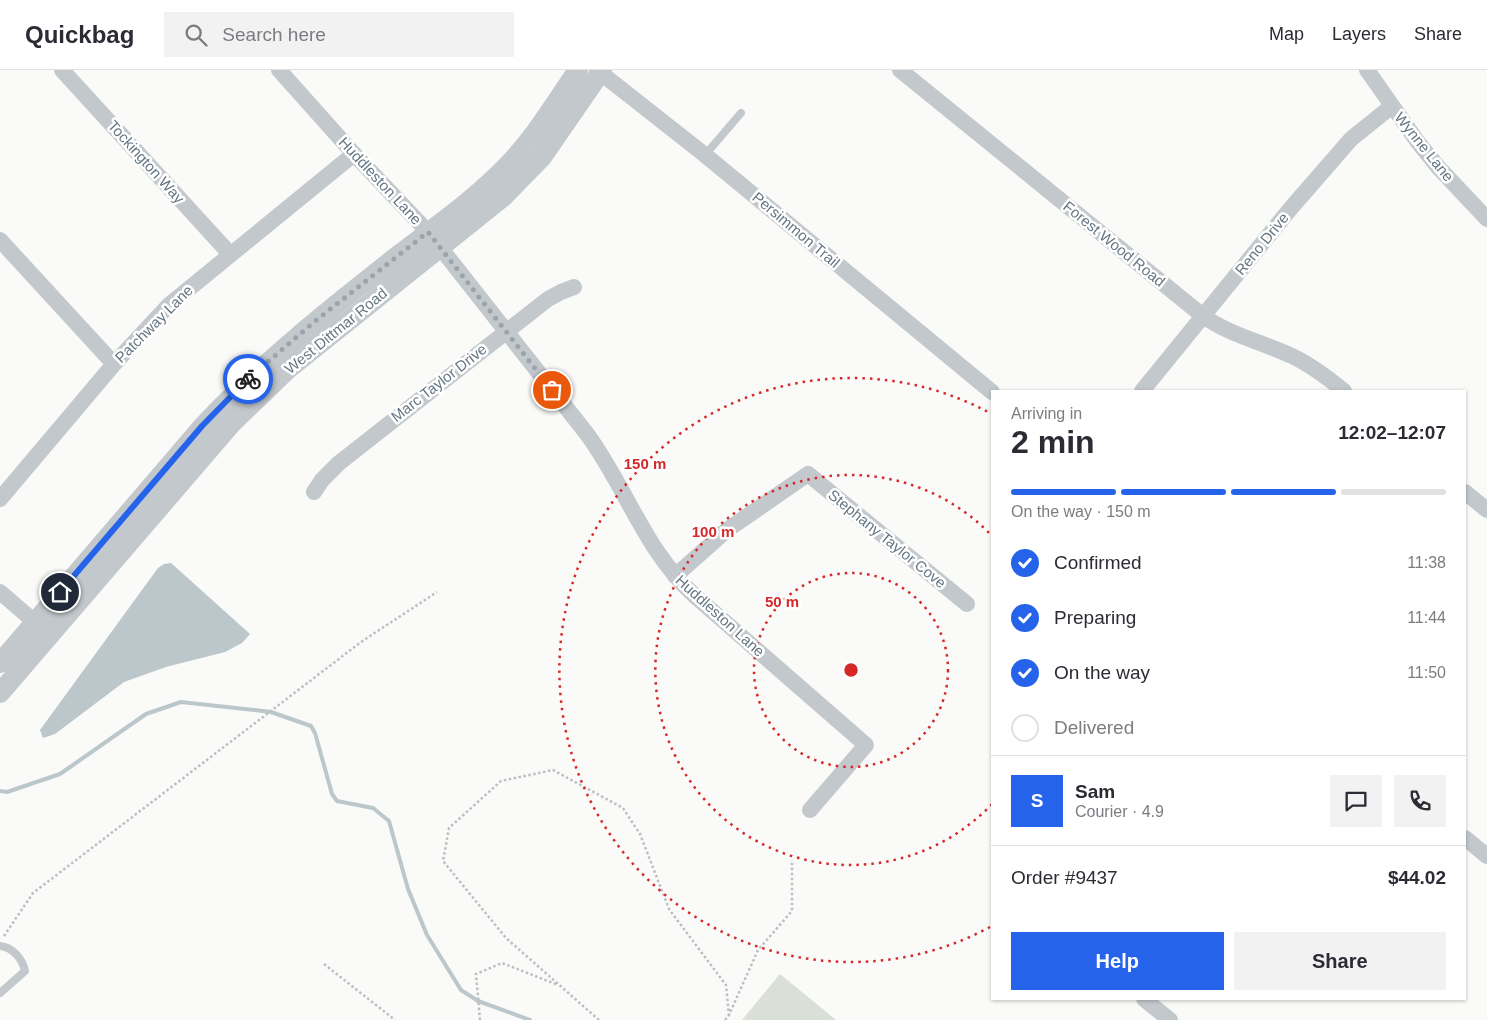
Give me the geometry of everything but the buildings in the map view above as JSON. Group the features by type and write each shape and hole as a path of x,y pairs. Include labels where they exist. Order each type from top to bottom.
{"street":[{"name":"Tockington Way","path":"62,70 230,254"},
{"name":"Huddleston Lane","path":"279,70 434,240 506,331 596,447 656,552 674,576 694,596 866,745 810,810"},
{"name":"West Dittmar Road","path":"0,693 208,449 245,410 301,358 434,240 517,155 545,119 578,70"},
{"name":"Forest Wood Road","path":"900,70 1203,316 1223,329 1293,356 1324,375 1343,390"},
{"name":"Wynne Lane","path":"1367,70 1438,167 1487,219"},
{"name":"West Dittmar Road","path":"0,663 202,426 228,399 314,322 434,240 503,197 529,171 552,143 600,71"},
{"name":"Persimmon Trail","path":"600,71 705,154 991,391"},
{"name":"Reno Drive","path":"1143,390 1291,208 1350,139 1392,106"},
{"name":"Patchway Lane","path":"0,499 114,364 169,305 354,154"},
{"path":"0,240 114,364"},
{"name":"Marc Taylor Drive","path":"314,492 322,480 339,463 506,331 548,299 574,287"},
{"name":"Stephany Taylor Cove","path":"674,576 727,530 808,474 967,604"},
{"path":"1466,493 1487,510"},
{"path":"0,592 50,634"},
{"path":"1466,839 1487,856"},
{"path":"1145,1000 1170,1020"}],"lane":[{"path":"705,154 741,113"},
{"path":"0,944 16,953 23,962 25,971 0,993"}],"path":[{"path":"0,944 33,893 362,642 437,592"},
{"path":"599,1020 506,938 443,861 449,828 502,780 553,770 623,808 640,834 669,909 726,985 729,1015"},
{"path":"725,1020 758,950 792,911 792,860"},
{"path":"480,1020 476,974 484,970 502,963 562,987"},
{"path":"324,964 395,1020"}],"shaded area":[{"path":"171,563 250,634 242,643 225,652 166,667 124,682 55,734 43,738 40,730 158,568 164,564"},
{"path":"780,974 836,1020 742,1020"}],"waterway":[{"path":"0,791 7,792 60,774 146,714 181,702 271,712 311,726 315,733 332,794 337,801 373,808 389,821 408,889 427,935 461,990 478,1001 530,1020"}],"way so far":[{"path":"248,379 314,322 428,232 552,390"}],"route":[{"path":"60,592 202,426 248,379"}]}
